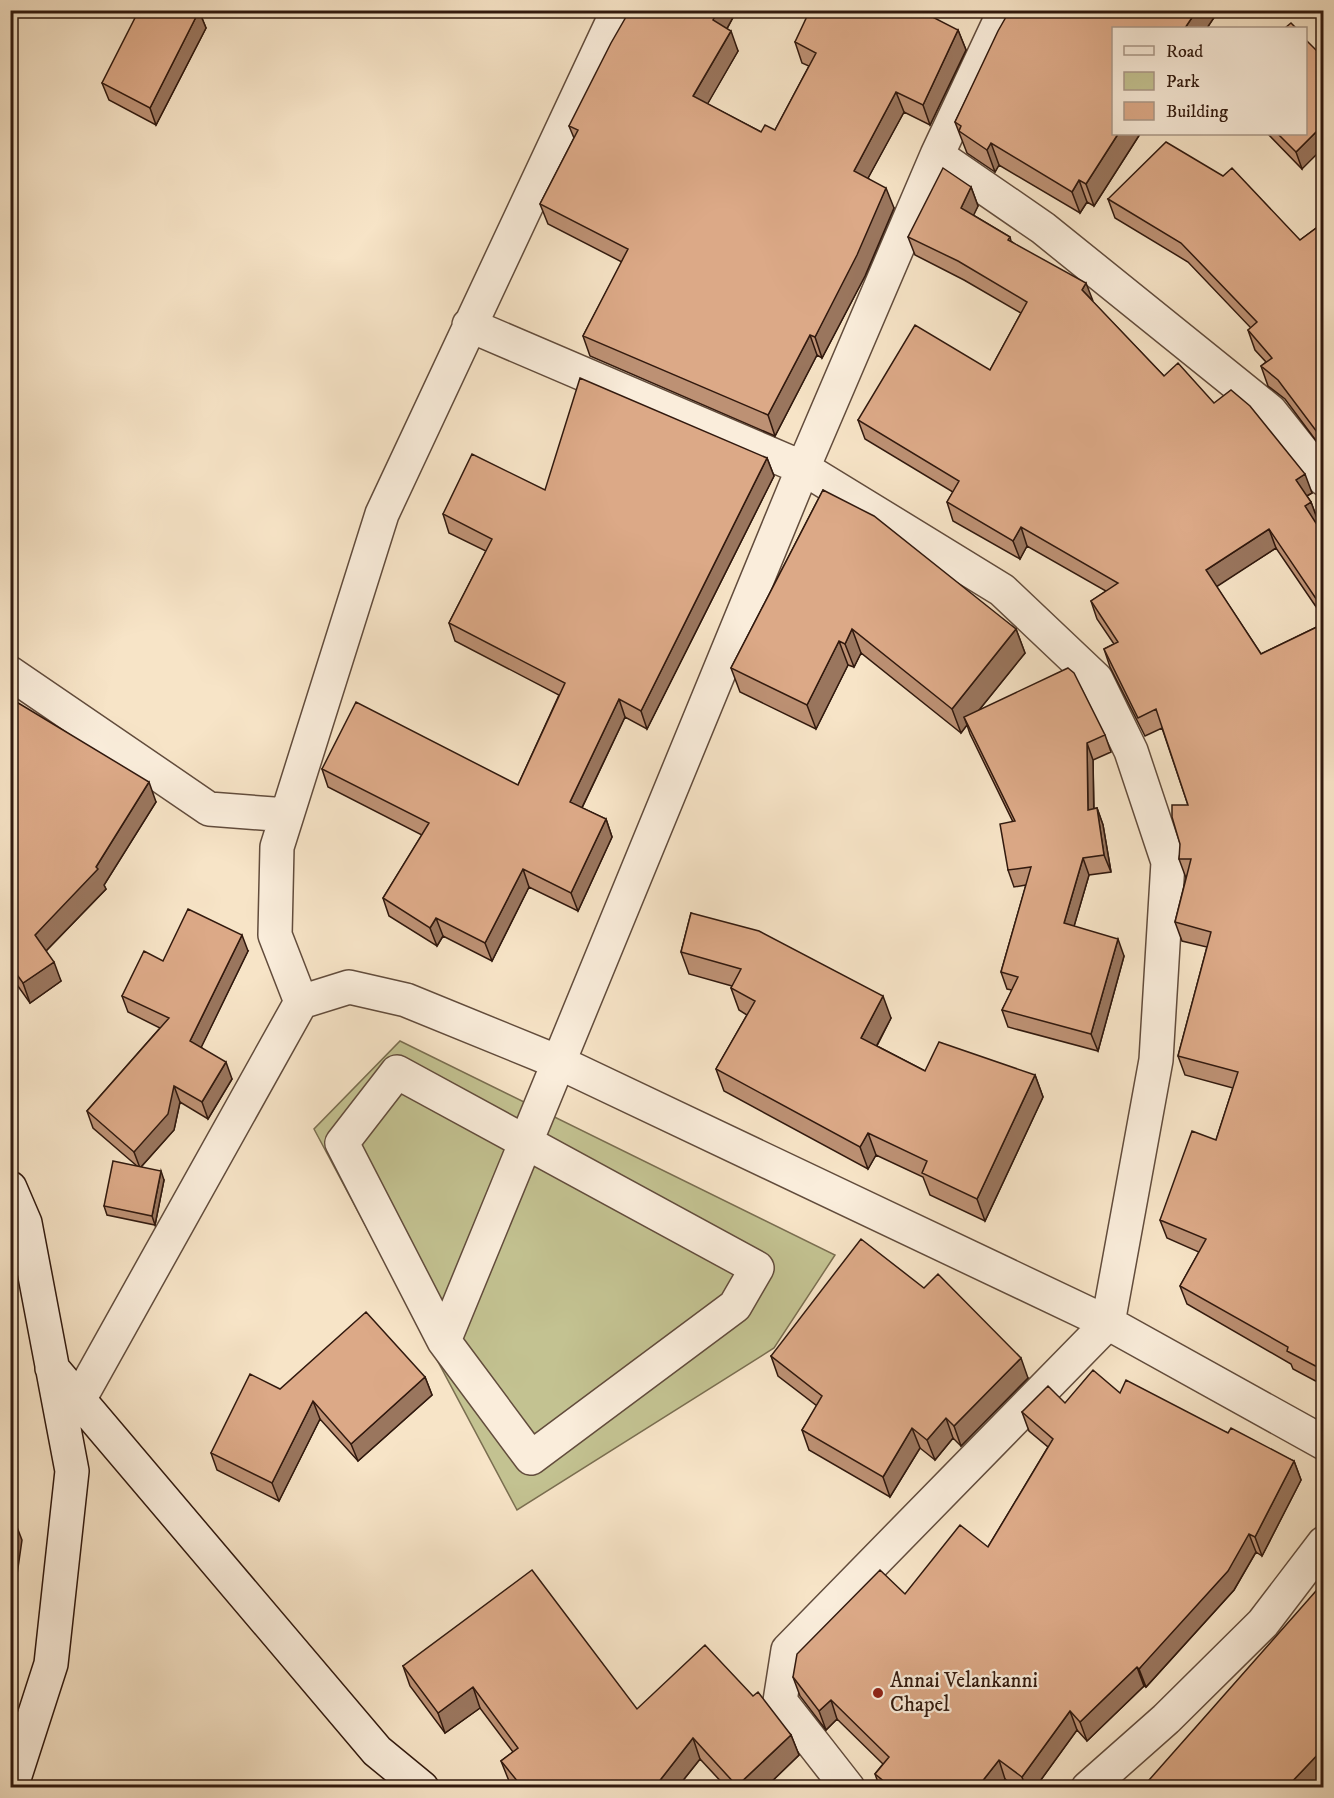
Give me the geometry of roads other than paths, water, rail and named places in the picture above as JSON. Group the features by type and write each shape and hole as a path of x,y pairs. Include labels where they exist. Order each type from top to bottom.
{"street":[{"path":"301,1002 275,935 277,847 382,514 618,10"},
{"path":"444,1341 803,468 937,155 1005,10"},
{"path":"937,155 1043,228 1270,411 1323,478"},
{"path":"469,325 803,468 1002,590 1096,679 1131,751 1168,862 1156,1060 1107,1323 788,1650 780,1701 848,1788"},
{"path":"10,673 209,808 287,815"},
{"path":"80,1398 301,1002 349,987 406,1000 558,1062 1107,1323 1323,1443"},
{"path":"397,1072 526,1144 757,1268 735,1306 531,1458 444,1341 342,1143 397,1072"},
{"path":"10,1188 25,1222 72,1471 51,1664 11,1788"},
{"path":"52,1368 80,1398 377,1751 422,1788"},
{"path":"1088,1788 1166,1719 1263,1623 1323,1543"}],"place":[{"name":"Annai Velankanni Chapel","path":"878,1693"}]}
